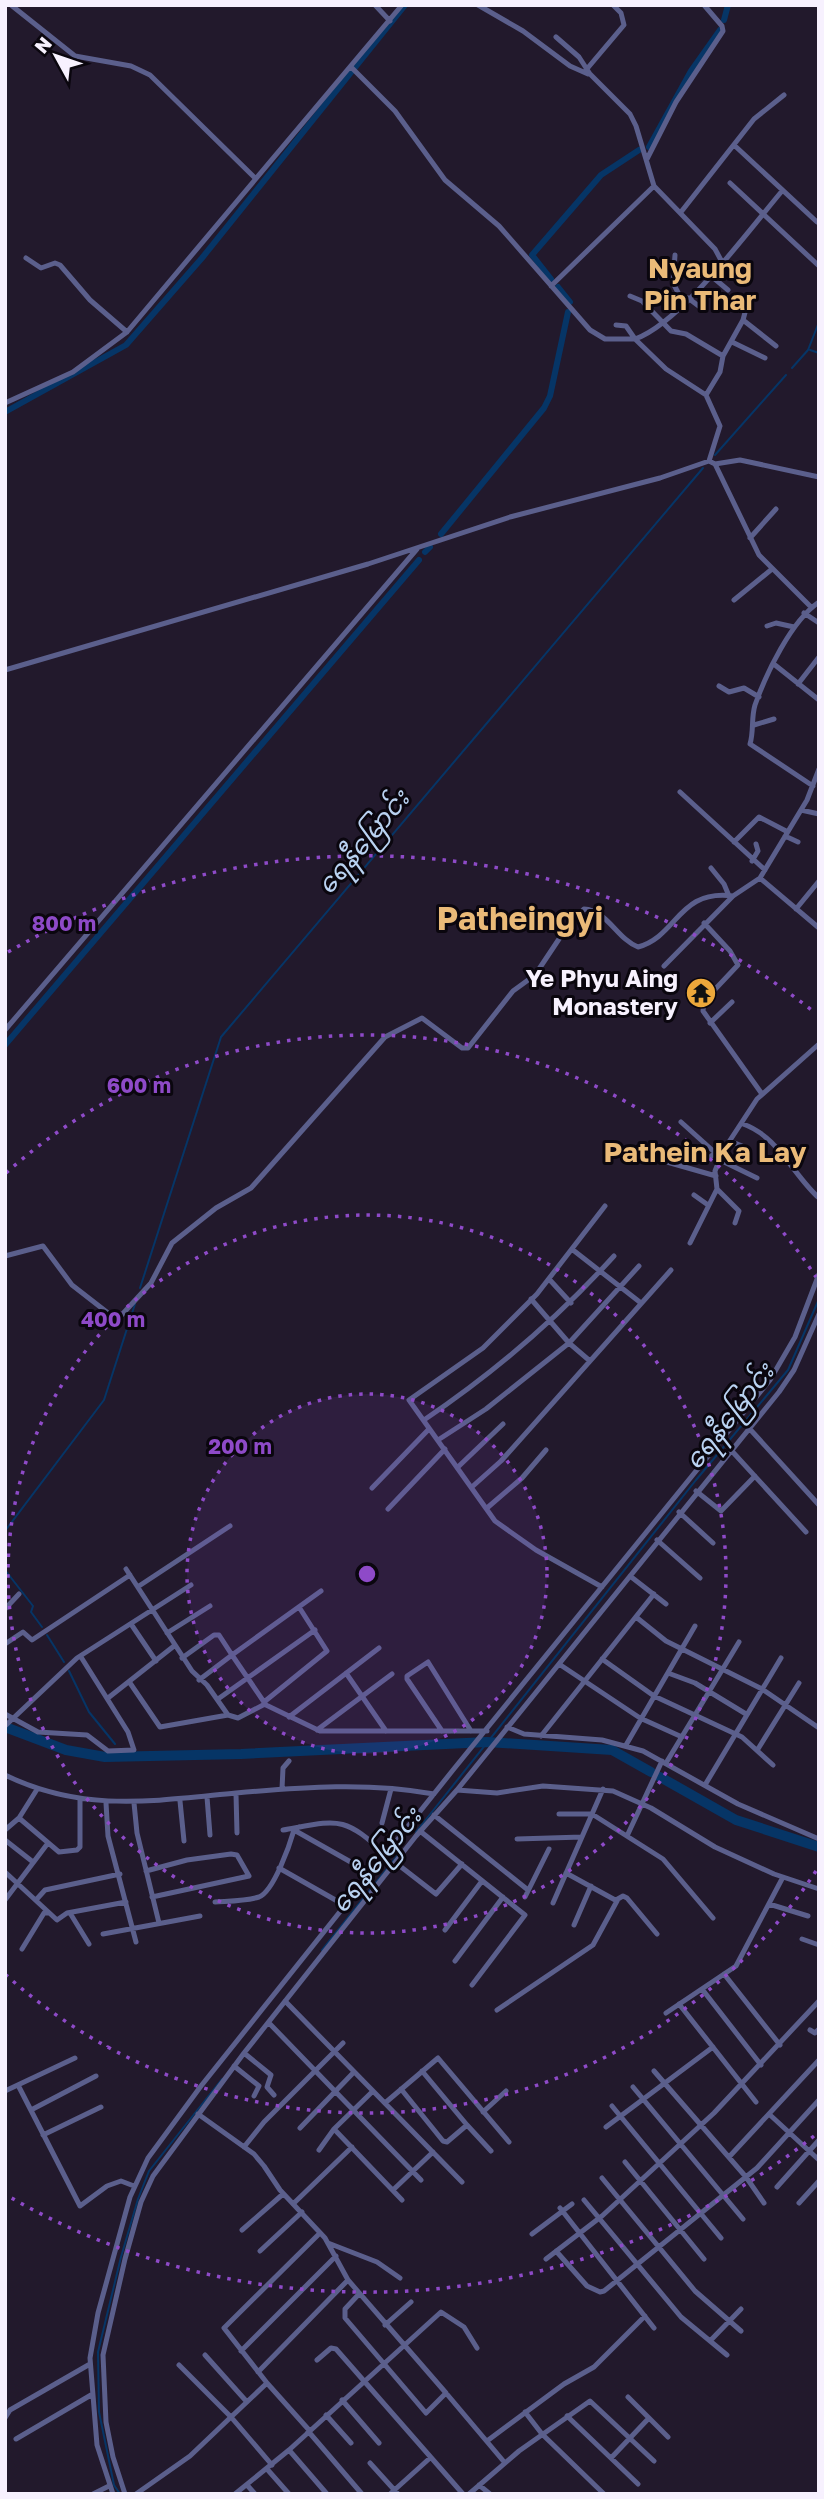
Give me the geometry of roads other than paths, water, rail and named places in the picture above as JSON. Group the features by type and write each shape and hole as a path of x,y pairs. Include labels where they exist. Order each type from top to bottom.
{"street":[{"path":"11,5 75,56 131,66 150,75 255,178"},
{"path":"375,5 390,21"},
{"path":"5,403 73,372 127,332 224,220 255,178 353,68 402,5"},
{"path":"478,5 523,31 569,66 588,72"},
{"path":"588,72 624,25 621,13 614,5"},
{"path":"647,159 676,102 723,31 722,26 704,5"},
{"path":"556,37 579,57 588,72 630,114 654,186 716,249 722,262"},
{"path":"353,68 395,111 452,187 499,226 600,337 635,339 663,324 722,262 782,191"},
{"path":"681,212 761,111 784,95"},
{"path":"734,145 817,222"},
{"path":"730,183 819,266"},
{"path":"551,286 654,186"},
{"path":"675,255 673,283 685,300 704,310"},
{"path":"26,258 41,268 55,263 60,265 90,300 127,332"},
{"path":"710,275 728,290"},
{"path":"630,296 642,301 663,324 723,356"},
{"path":"706,395 743,320 747,304 741,299"},
{"path":"743,320 776,346"},
{"path":"616,325 626,326 635,339 666,369 706,395 720,426 712,462 750,538 772,569 811,607"},
{"path":"732,342 765,358"},
{"path":"5,670 510,517 712,462 740,460 819,477"},
{"path":"750,538 776,509"},
{"path":"5,1030 418,547"},
{"path":"734,600 772,569"},
{"path":"813,786 750,744 754,710 759,697 794,627 804,613 819,602"},
{"path":"804,613 819,623"},
{"path":"767,626 776,624 794,627"},
{"path":"799,684 819,657"},
{"path":"775,665 818,698"},
{"path":"719,686 727,691 744,688 759,697"},
{"path":"754,725 774,719"},
{"path":"664,966 731,896 760,878 801,810 819,769"},
{"path":"680,792 752,861 765,870"},
{"path":"801,810 819,814"},
{"path":"734,842 760,817 798,842"},
{"path":"752,861 758,851 756,844"},
{"path":"711,868 731,896"},
{"path":"760,878 819,928"},
{"path":"796,909 819,881"},
{"path":"5,1256 43,1246 72,1286 117,1320 151,1283 172,1242 216,1208 251,1188 385,1037 422,1018 462,1048 468,1048 513,991 528,981 546,961 565,930 584,909 600,914 627,941 638,947 651,941 699,898 731,896"},
{"path":"704,923 730,951 738,965 704,1001 702,1007 710,1023 762,1094"},
{"path":"710,1023 733,1002"},
{"path":"690,1243 717,1189 719,1157 762,1094 819,1044"},
{"path":"681,1122 719,1157 757,1178"},
{"path":"743,1124 759,1131 775,1146 798,1178 819,1198"},
{"path":"730,1141 742,1146"},
{"path":"702,1156 719,1157"},
{"path":"667,1162 716,1176"},
{"path":"717,1189 737,1208 735,1223"},
{"path":"694,1195 708,1205"},
{"path":"602,1587 514,1536 495,1521 473,1486 410,1403 410,1397 483,1348 549,1279 605,1206"},
{"path":"573,1250 641,1303"},
{"path":"424,1420 494,1371 550,1323 614,1256"},
{"path":"438,1440 486,1409 569,1343 639,1266"},
{"path":"473,1486 499,1463 671,1270"},
{"path":"113,2494 97,2445 90,2364 98,2316 134,2186 148,2158 178,2116 386,1855 784,1360 819,1274"},
{"path":"549,1279 571,1303"},
{"path":"531,1299 569,1343 590,1361"},
{"path":"125,2494 113,2458 102,2386 103,2355 109,2316 141,2202 153,2176 244,2053 420,1831 457,1790 794,1370 819,1314"},
{"path":"458,1466 503,1424"},
{"path":"748,1427 819,1504"},
{"path":"372,1488 429,1429"},
{"path":"388,1509 445,1449"},
{"path":"730,1449 806,1532"},
{"path":"487,1508 522,1478 546,1450"},
{"path":"695,1492 721,1511 755,1476"},
{"path":"679,1512 713,1543"},
{"path":"139,1586 230,1526"},
{"path":"657,1540 700,1578"},
{"path":"126,1569 182,1658 218,1699 228,1715"},
{"path":"5,1644 23,1632 32,1640 130,1575"},
{"path":"630,1576 666,1604"},
{"path":"5,1726 8,1716 62,1670 191,1585"},
{"path":"199,1679 321,1591"},
{"path":"5,1609 19,1594"},
{"path":"541,1736 654,1594"},
{"path":"167,1633 210,1606"},
{"path":"130,1683 160,1727 228,1715 238,1718 264,1703 326,1653 327,1647 299,1607"},
{"path":"636,1616 666,1641 762,1689 819,1728"},
{"path":"131,1624 156,1661"},
{"path":"626,1745 639,1718 695,1626"},
{"path":"218,1699 315,1630"},
{"path":"182,1658 216,1634 264,1703 317,1730 487,1731"},
{"path":"627,1836 656,1774 682,1737 738,1642"},
{"path":"108,1698 174,1646"},
{"path":"289,1717 379,1648"},
{"path":"8,1716 38,1732 88,1735 108,1751 134,1750 128,1732 80,1657"},
{"path":"705,1785 781,1658"},
{"path":"602,1659 654,1696 695,1714 758,1749 773,1765"},
{"path":"442,1731 407,1679 407,1676 428,1662 471,1731"},
{"path":"559,1664 639,1718 682,1737"},
{"path":"346,1673 386,1731"},
{"path":"668,1673 695,1683 746,1714"},
{"path":"317,1730 392,1674"},
{"path":"758,1749 799,1683"},
{"path":"507,1727 518,1733 626,1745 738,1804 819,1839"},
{"path":"282,1789 283,1768 289,1761"},
{"path":"5,1775 36,1791 106,1803 180,1801 282,1789 355,1785 438,1791 449,1797"},
{"path":"457,1790 498,1793 543,1786 603,1789 643,1804 715,1847 783,1877 819,1889"},
{"path":"382,1823 391,1789"},
{"path":"553,1903 603,1789"},
{"path":"6,1828 19,1818 36,1791"},
{"path":"236,1794 237,1833"},
{"path":"207,1797 210,1835"},
{"path":"19,1818 61,1853 78,1849 80,1799"},
{"path":"180,1801 184,1841"},
{"path":"106,1803 108,1836 136,1942"},
{"path":"134,1803 146,1871 159,1923"},
{"path":"559,1814 592,1814 668,1863 713,1918"},
{"path":"434,1815 527,1894 549,1849"},
{"path":"283,1830 340,1822 361,1832 386,1855"},
{"path":"215,1902 261,1896 279,1868 296,1828"},
{"path":"296,1828 372,1874"},
{"path":"420,1831 525,1915 472,1985"},
{"path":"517,1839 582,1837"},
{"path":"5,1840 33,1862"},
{"path":"5,1900 22,1886 33,1862 48,1843"},
{"path":"146,1871 187,1860 234,1854 249,1871 249,1876 152,1897"},
{"path":"396,1864 435,1894 462,1864"},
{"path":"279,1868 346,1906"},
{"path":"5,1872 57,1920 70,1913 126,1902"},
{"path":"566,1872 616,1900"},
{"path":"36,1900 46,1890 120,1874"},
{"path":"666,2013 736,1966 783,1877"},
{"path":"445,1930 482,1881"},
{"path":"575,1926 591,1886"},
{"path":"497,2010 593,1945 616,1900 623,1896 657,1934"},
{"path":"455,1961 503,1897"},
{"path":"769,1904 808,1916"},
{"path":"22,1949 44,1913 48,1913"},
{"path":"70,1913 89,1944"},
{"path":"103,1934 200,1916"},
{"path":"802,1939 819,1945"},
{"path":"724,1974 780,2045"},
{"path":"702,1989 761,2065"},
{"path":"285,2001 462,2182"},
{"path":"546,2259 599,2218 701,2124 761,2065 819,2001"},
{"path":"679,2004 756,2102"},
{"path":"269,2023 421,2180"},
{"path":"810,2030 816,2033 819,2029"},
{"path":"244,2147 264,2122 343,2043"},
{"path":"607,2127 713,2047"},
{"path":"244,2053 271,2075 267,2087 274,2095"},
{"path":"5,2091 75,2058"},
{"path":"385,2103 438,2058 509,2142"},
{"path":"729,2157 819,2060"},
{"path":"234,2066 259,2086 254,2096"},
{"path":"422,2071 491,2151"},
{"path":"654,2071 746,2177 764,2203"},
{"path":"300,2128 354,2072"},
{"path":"31,2110 96,2076"},
{"path":"19,2085 80,2206 107,2186 121,2181 134,2186"},
{"path":"633,2087 743,2219"},
{"path":"401,2089 445,2142 467,2125"},
{"path":"320,2150 334,2129 373,2091"},
{"path":"483,2112 506,2091"},
{"path":"556,2251 592,2288 604,2291 746,2177 819,2100"},
{"path":"612,2106 721,2238"},
{"path":"43,2135 101,2107"},
{"path":"198,2114 244,2147 264,2166 283,2194 320,2232 359,2294 505,2463"},
{"path":"769,2114 819,2160"},
{"path":"334,2129 402,2200"},
{"path":"776,2187 819,2140"},
{"path":"293,2204 352,2147"},
{"path":"393,2190 433,2152"},
{"path":"625,2162 704,2259"},
{"path":"602,2178 695,2291 741,2331"},
{"path":"799,2203 819,2182"},
{"path":"242,2230 283,2194"},
{"path":"584,2200 681,2317 727,2355"},
{"path":"532,2234 572,2204"},
{"path":"561,2210 654,2328"},
{"path":"260,2251 302,2212"},
{"path":"320,2232 224,2328 362,2494"},
{"path":"328,2243 377,2262 400,2278"},
{"path":"241,2351 336,2256"},
{"path":"258,2372 348,2280"},
{"path":"359,2294 345,2309 345,2317 426,2413 446,2393"},
{"path":"385,2325 411,2302"},
{"path":"710,2341 741,2309"},
{"path":"235,2494 270,2467 402,2345 444,2312 464,2327 477,2348"},
{"path":"98,2316 109,2316"},
{"path":"487,2441 594,2367 645,2316"},
{"path":"317,2360 333,2348 463,2494"},
{"path":"205,2354 247,2402"},
{"path":"5,2418 10,2410 90,2364"},
{"path":"179,2365 231,2417 289,2494"},
{"path":"136,2494 190,2456 267,2383"},
{"path":"16,2439 91,2395"},
{"path":"628,2397 668,2437"},
{"path":"342,2400 379,2443"},
{"path":"469,2494 542,2434 592,2401 654,2461"},
{"path":"526,2412 542,2434 604,2494"},
{"path":"326,2415 351,2444"},
{"path":"567,2416 638,2484"},
{"path":"611,2458 649,2418"},
{"path":"289,2450 327,2494"},
{"path":"370,2463 394,2493 430,2458"},
{"path":"247,2485 255,2494"},
{"path":"479,2485 490,2494"},
{"path":"93,2494 109,2486"}],"waterway":[{"path":"5,412 126,345 202,258 405,5"},
{"path":"724,20 728,5"},
{"path":"649,147 691,71 720,30"},
{"path":"551,279 532,255 601,175 639,150"},
{"path":"558,287 570,302"},
{"path":"441,534 544,408 550,396 568,312"},
{"name":"ရေနီမြောင်း","path":"792,368 808,350 819,322"},
{"name":"ရေနီမြောင်း","path":"810,350 819,353"},
{"name":"ရေနီမြောင်း","path":"715,455 786,375"},
{"name":"ရေနီမြောင်း","path":"140,1288 221,1037 703,468"},
{"path":"425,552 430,547"},
{"path":"5,1045 419,560"},
{"name":"ရေနီမြောင်း","path":"416,1832 696,1480 788,1370 819,1299"},
{"name":"ရေနီမြောင်း","path":"5,1531 104,1400 135,1304"},
{"name":"ရေနီမြောင်း","path":"5,1570 33,1606 31,1612 42,1627"},
{"name":"ရေနီမြောင်း","path":"47,1635 64,1662"},
{"name":"ရေနီမြောင်း","path":"69,1671 89,1712 115,1744"},
{"path":"5,1727 66,1750 105,1757 241,1754 487,1742 612,1750 651,1772"},
{"path":"660,1777 736,1820 819,1847"},
{"name":"ရေနီမြောင်း","path":"322,1950 397,1856"},
{"name":"ရေနီမြောင်း","path":"120,2494 114,2485 99,2412 98,2352 121,2257 149,2171 222,2079"}],"place":[{"name":"Ye Phyu Aing Monastery","path":"701,993"}],"district":[{"name":"Nyaung Pin Thar","path":"700,284"},
{"name":"Patheingyi","path":"520,919"},
{"name":"Pathein Ka Lay","path":"705,1152"}]}
